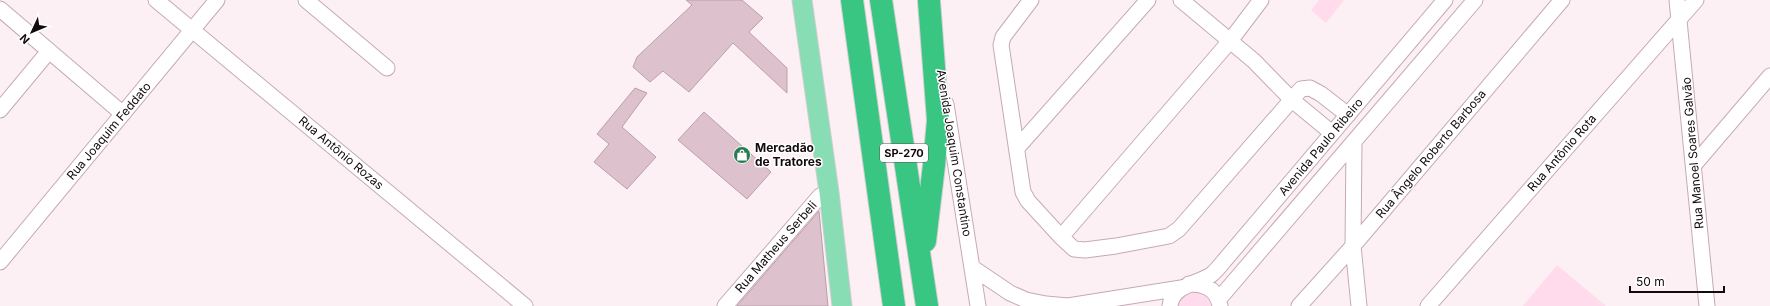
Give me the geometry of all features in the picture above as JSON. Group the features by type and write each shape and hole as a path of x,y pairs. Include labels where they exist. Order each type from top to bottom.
{"highway":[{"name":"SP-270","path":"852,0 894,306"},
{"name":"SP-270","path":"881,0 927,306"},
{"path":"921,268 938,120 929,1"},
{"path":"871,137 884,306"}],"main road":[{"path":"802,0 829,192 842,306"}],"street":[{"name":"Rua Antônio Rozas","path":"156,0 525,306"},
{"name":"Rua Joaquim Feddato","path":"0,262 217,0"},
{"path":"306,0 387,68"},
{"path":"1031,0 1009,27 1001,41 1022,189 1026,198 1061,237 1074,249 1079,250 1116,246 1173,234 1301,89 1310,88 1321,94 1348,115"},
{"path":"1017,148 1148,0"},
{"path":"1180,0 1254,61 1292,100 1332,133"},
{"path":"1061,237 1230,41 1261,0"},
{"name":"Avenida Paulo Ribeiro","path":"973,268 1010,293 1026,300 1068,306 1185,286 1210,275 1224,261 1445,0"},
{"path":"1170,306 1174,294 1185,286 1201,284 1212,289 1220,302 1475,0"},
{"name":"Rua Ângelo Roberto Barbosa","path":"1299,306 1353,246 1562,0"},
{"name":"Rua Manoel Soares Galvão","path":"1677,0 1707,306"},
{"name":"Rua Antônio Rota","path":"1428,306 1696,0"},
{"name":"Avenida Joaquim Constantino","path":"929,1 978,306"},
{"path":"0,9 123,114"},
{"path":"0,110 49,51"},
{"path":"1694,165 1770,76"},
{"path":"1354,142 1353,246 1359,306"},
{"name":"Rua Matheus Serbeli","path":"726,306 820,196 829,192"}],"shaded area":[{"path":"1319,0 1344,0 1326,23 1311,10"},
{"path":"1557,265 1606,306 1523,306"},
{"path":"1194,291 1205,296 1209,300 1211,306 1178,306 1183,296"}],"building":[{"path":"686,0 742,0 763,18 749,32 787,68 787,93 733,43 689,92 663,71 650,82 633,67 637,57 692,5"},
{"path":"635,88 647,93 622,127 656,157 627,189 594,162 609,144 597,134"},
{"path":"704,112 771,172 747,199 678,140"},
{"path":"819,211 828,306 737,306"}],"place":[{"name":"Mercadão de Tratores","path":"742,155"}]}
